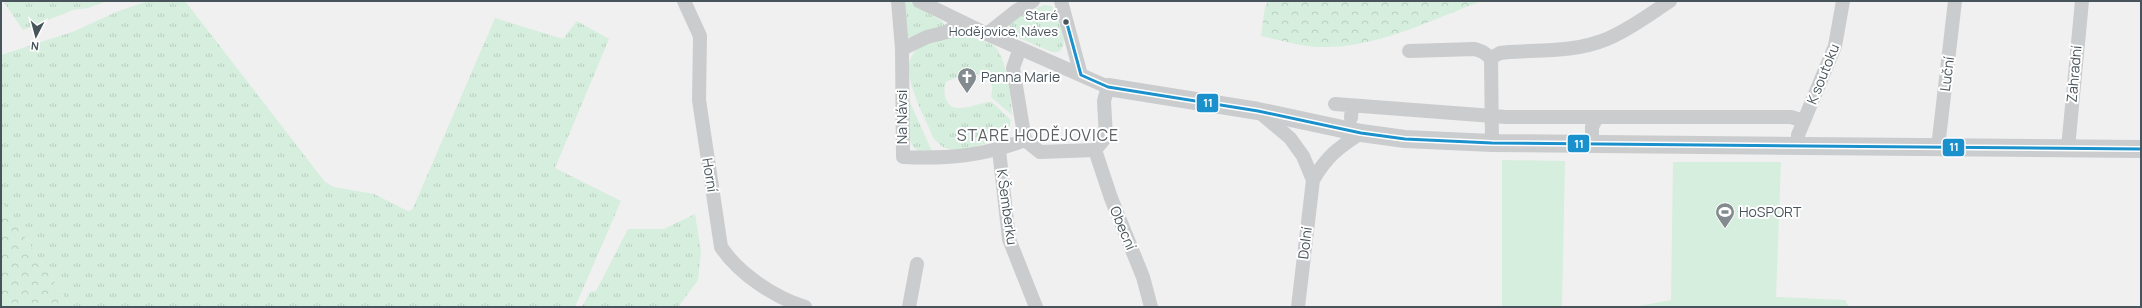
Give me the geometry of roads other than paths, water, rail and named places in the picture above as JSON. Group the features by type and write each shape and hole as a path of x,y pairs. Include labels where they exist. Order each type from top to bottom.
{"street":[{"name":"Horní","path":"684,1 700,36 699,100 721,246 731,262 744,273 791,303 805,307"},
{"name":"Na Návsi","path":"898,1 902,49 903,157 942,159 999,150 1025,140"},
{"path":"918,1 987,34 1108,87 1258,111 1355,119 1492,115 1506,117 1791,117 1804,121"},
{"path":"987,34 1016,11 1033,1"},
{"path":"1061,1 1081,75"},
{"path":"1491,58 1500,53 1573,49 1606,39 1670,1"},
{"name":"K soutoku","path":"1798,145 1798,135 1835,46 1843,1"},
{"name":"Luční","path":"1938,147 1955,1"},
{"name":"Zahradní","path":"2068,148 2082,1"},
{"path":"902,49 927,37 946,32 961,22"},
{"path":"1020,48 1013,68 1025,140 1040,152 1095,150 1106,137 1104,101 1108,87"},
{"path":"1409,52 1475,49 1484,52 1491,58 1492,142"},
{"path":"1334,104 1355,119 1404,139 1492,142 2141,149"},
{"name":"Dolní","path":"1258,111 1290,138 1303,156 1313,180"},
{"path":"1592,143 1592,127 1597,117"},
{"name":"Dolní","path":"1298,307 1313,180 1337,148 1355,119"},
{"name":"K Šemberku","path":"999,150 1009,239 1036,307"},
{"name":"Obecní","path":"1095,150 1110,198 1143,277 1151,307"},
{"path":"909,307 917,264"}],"place":[{"name":"Staré Hodějovice, Náves","path":"1066,22"},
{"name":"Panna Marie","path":"967,94"},
{"name":"HoSPORT","path":"1725,229"}],"district":[{"name":"STARÉ HODĚJOVICE","path":"1038,135"}]}
